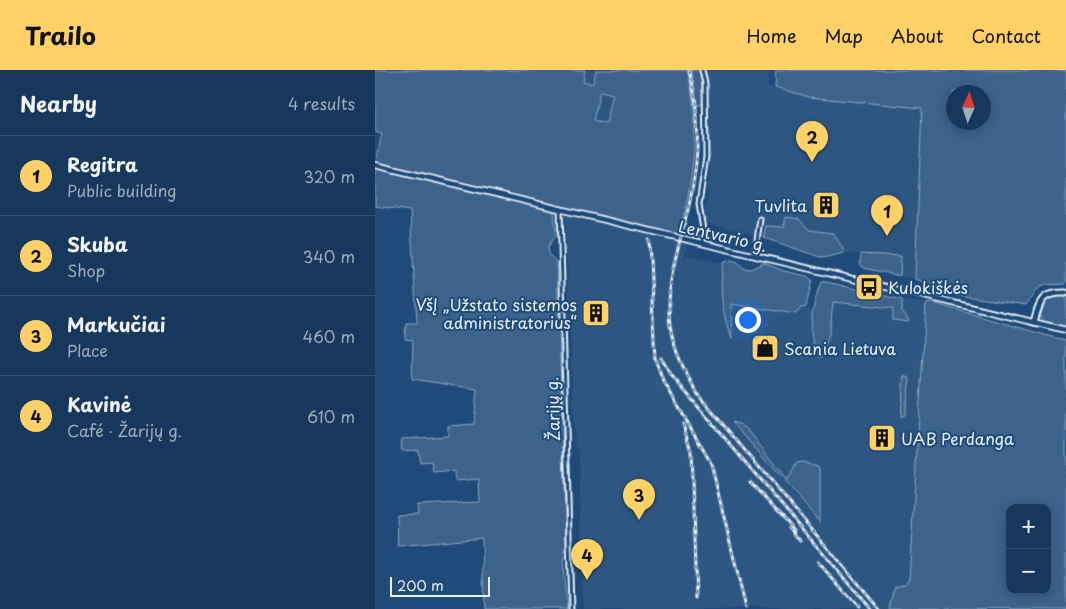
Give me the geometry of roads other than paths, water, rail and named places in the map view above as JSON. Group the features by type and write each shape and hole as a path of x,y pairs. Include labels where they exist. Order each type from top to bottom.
{"highway":[{"path":"1034,322 1045,296 1053,293 1066,293"}],"main road":[{"name":"Lentvario g.","path":"375,165 1066,330"}],"street":[{"path":"702,70 705,83 706,157 699,204 703,230 702,242"},
{"name":"Žarijų g.","path":"560,209 571,609"},
{"path":"755,255 759,219"}],"railway":[{"path":"689,70 696,104 698,138 689,206 677,250 669,295 670,326 678,354 699,396 879,609"},
{"path":"649,240 655,359 663,380 711,463 746,609"},
{"path":"661,358 672,376 870,609"},
{"path":"683,424 691,451 696,598"},
{"path":"750,482 794,530"},
{"path":"789,527 800,541"},
{"path":"818,562 857,607"}],"place":[{"name":"Skuba","path":"812,162"},
{"name":"Tuvlita","path":"826,205"},
{"name":"Regitra","path":"887,236"},
{"name":"Kulokiškės","path":"869,287"},
{"name":"VšĮ „Užstato sistemos administratorius“","path":"596,313"},
{"name":"Scania Lietuva","path":"765,348"},
{"name":"UAB Perdanga","path":"882,438"},
{"name":"Markučiai","path":"639,520"},
{"name":"Kavinė","path":"587,580"}]}
